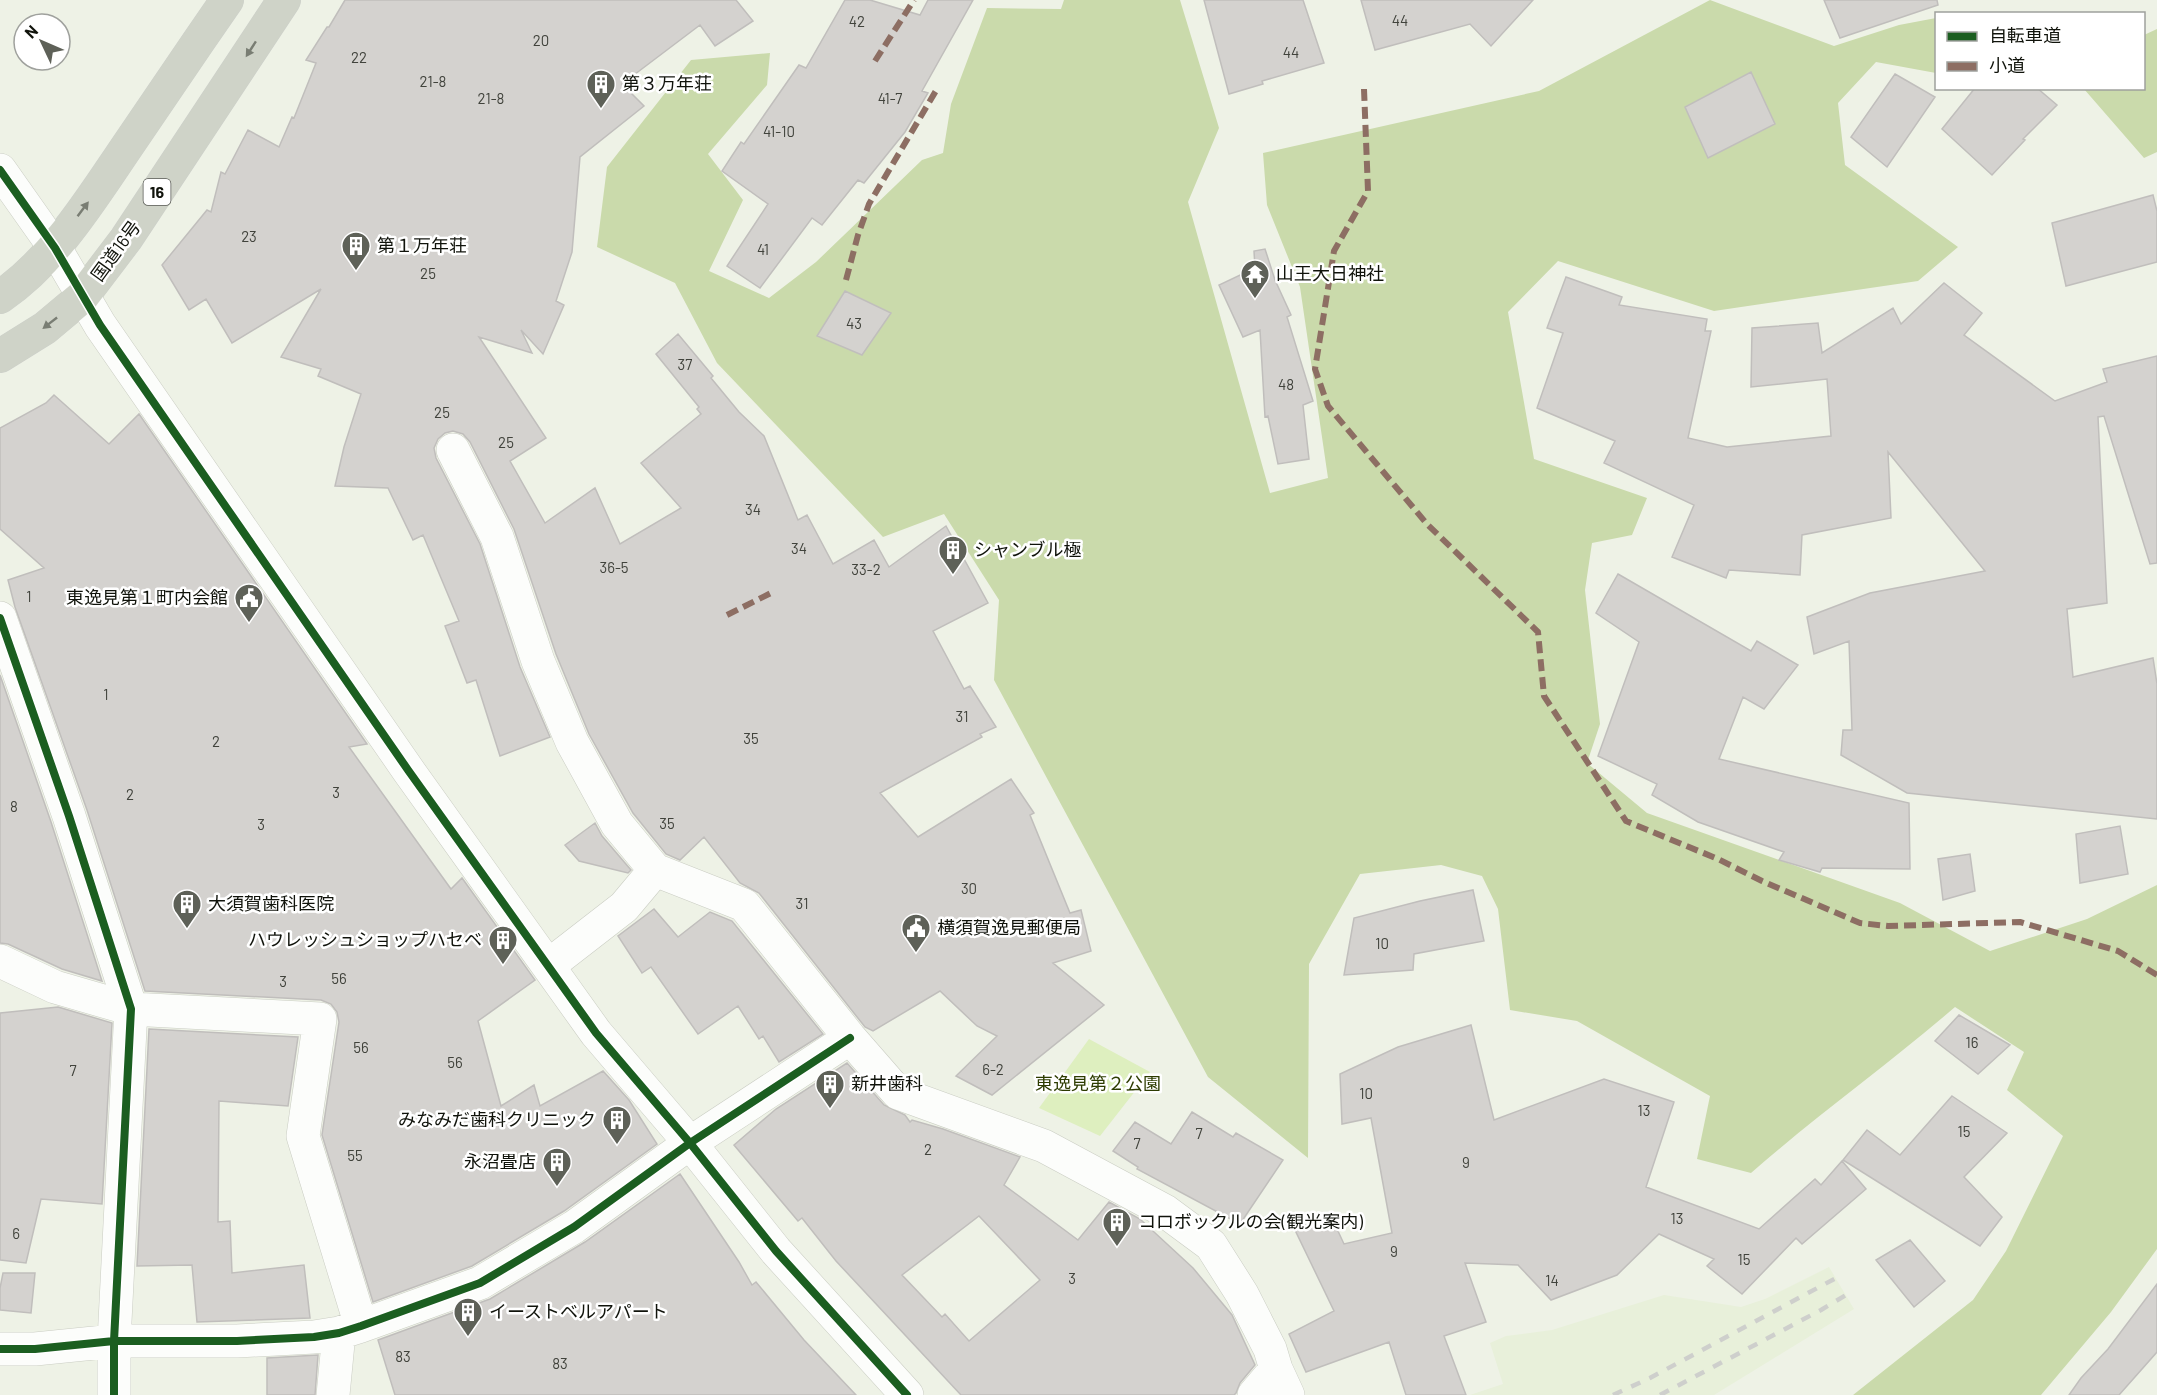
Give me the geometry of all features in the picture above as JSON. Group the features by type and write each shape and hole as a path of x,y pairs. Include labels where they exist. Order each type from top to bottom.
{"highway":[{"path":"0,297 14,288 55,248 97,191 227,0"},
{"name":"国道16号","path":"0,356 45,328 82,297 126,239 284,0"}],"street":[{"path":"0,170 55,248 82,297 408,770 596,1033 690,1143 776,1251 907,1395"},
{"path":"453,450 497,537 538,661 572,742 617,824 655,870 744,905 850,1038 898,1093 1044,1146 1165,1211 1211,1245 1242,1294 1261,1330 1282,1382 1254,1395"},
{"path":"0,618 69,816 131,1009 114,1341 114,1395"},
{"path":"548,966 624,906 655,870"},
{"path":"0,961 55,987 131,1009 320,1019 303,1136 350,1330 333,1395"},
{"path":"0,1348 35,1349 114,1341 237,1341 314,1337 350,1330 480,1283 574,1227 690,1143 850,1038"}],"shaded area":[{"path":"1829,1267 1854,1309 1714,1395 1470,1395 1503,1384 1490,1343 1506,1336 1552,1330 1664,1295 1741,1307 1765,1299"}],"green space":[{"path":"1064,0 1180,0 1219,128 1188,202 1270,493 1328,478 1300,287 1267,205 1263,153 1539,91 1710,0 1834,46 1899,25 1935,18 1935,73 1876,62 1838,103 1845,165 1958,247 1918,281 1714,311 1558,261 1508,312 1534,459 1647,498 1632,535 1592,543 1585,590 1600,724 1587,763 1647,813 1900,903 1990,951 2087,919 2157,885 2157,1249 2111,1312 2041,1395 1853,1395 1973,1300 2006,1251 2063,1136 2007,1090 2024,1052 1955,1007 1751,1173 1697,1159 1710,1096 1577,1021 1510,1010 1498,909 1482,876 1441,865 1360,874 1309,964 1308,1158 1208,1077 994,680 999,600 944,514 883,537 717,363 675,283 597,247 607,167 691,60 770,53 767,85 708,154 743,200 709,271 769,298 816,262 922,160 943,153 951,104 987,8 1061,9"},
{"path":"2157,29 2157,152 2144,158 2085,90 2145,90 2145,35"},
{"name":"東逸見第２公園","path":"1089,1039 1150,1072 1100,1136 1039,1108"}],"building":[{"path":"345,0 736,0 753,21 715,46 700,25 622,84 644,106 580,157 572,252 556,301 564,305 543,354 521,330 532,353 479,337 546,438 510,461 545,523 595,488 620,544 681,508 641,463 701,414 697,409 699,407 656,354 678,334 739,412 764,436 798,520 807,515 833,564 874,540 889,567 946,526 988,603 933,631 964,689 970,686 996,727 980,734 982,737 880,793 918,837 1011,779 1034,813 1030,815 1070,913 1081,910 1091,951 1053,963 1104,1005 992,1095 956,1076 997,1036 977,1026 940,991 873,1031 865,1027 759,893 740,883 704,837 680,860 666,854 633,813 589,734 556,654 514,529 470,442 463,434 453,431 445,433 438,439 434,448 436,458 480,544 520,667 550,737 500,756 476,680 467,683 445,626 459,621 423,535 413,540 388,488 335,486 344,447 361,394 318,376 321,369 281,357 321,289 232,343 206,299 189,310 162,265 207,210 211,212 221,172 225,174 248,130 279,147 292,117 294,118 316,63 306,60"},
{"path":"845,0 870,0 920,15 928,0 973,0 922,91 928,93 905,132 864,183 858,180 822,225 812,218 760,288 727,266 768,204 722,171 741,142 744,144 799,65 806,68"},
{"path":"1204,0 1303,0 1324,63 1262,81 1263,84 1229,94"},
{"path":"1361,0 1533,0 1491,46 1470,24 1375,50"},
{"path":"1824,0 1937,0 1938,5 1840,38"},
{"path":"1751,72 1775,124 1708,158 1685,107"},
{"path":"1895,74 1935,97 1887,167 1851,137"},
{"path":"1973,90 2039,90 2057,105 1992,175 1942,129"},
{"path":"2153,195 2157,211 2157,262 2066,286 2052,223"},
{"path":"1265,249 1275,280 1291,315 1287,317 1313,401 1303,405 1309,459 1278,464 1268,416 1265,417 1260,330 1243,337 1219,285 1255,268 1254,251"},
{"path":"1566,277 1622,297 1619,305 1707,319 1705,331 1711,331 1688,438 1727,447 1831,436 1827,379 1751,387 1752,328 1818,323 1822,353 1893,308 1901,324 1944,283 1982,313 1964,335 2055,401 2107,382 2103,369 2157,356 2157,563 2150,564 2104,416 2098,417 2107,603 2067,609 2073,677 2153,658 2157,684 2157,819 1907,793 1841,755 1843,730 1852,730 1849,641 1814,654 1807,617 1870,593 1985,571 1888,452 1891,518 1802,535 1800,575 1729,570 1726,578 1672,557 1694,505 1604,463 1615,441 1537,408 1563,333 1547,328"},
{"path":"845,291 891,313 862,355 817,336"},
{"path":"54,395 109,444 139,414 367,744 349,747 451,889 462,878 535,980 478,1021 501,1106 534,1085 540,1106 603,1071 629,1100 657,1144 564,1211 472,1266 373,1302 322,1135 339,1022 337,1012 331,1004 321,1000 145,991 87,810 15,607 8,580 44,568 0,529 0,428 46,403"},
{"path":"1618,574 1751,651 1757,641 1798,665 1764,709 1743,697 1719,759 1909,803 1910,869 1822,868 1820,872 1779,860 1784,852 1698,822 1652,795 1657,784 1598,756 1639,642 1596,613"},
{"path":"0,675 51,822 102,981 62,969 8,944 0,943"},
{"path":"595,823 602,836 631,870 628,873 579,861 565,845"},
{"path":"2120,826 2128,874 2080,883 2076,834"},
{"path":"1970,854 1975,891 1943,900 1938,859"},
{"path":"1473,890 1484,941 1414,954 1413,970 1344,975 1354,918"},
{"path":"654,909 678,937 710,912 732,921 823,1034 779,1062 763,1036 759,1039 738,1006 698,1034 651,967 642,973 618,936"},
{"path":"58,1007 112,1023 102,1204 41,1199 26,1263 0,1260 0,1013"},
{"path":"1959,1015 2010,1045 1978,1074 1935,1041"},
{"path":"1471,1025 1494,1120 1604,1079 1674,1102 1646,1187 1759,1229 1815,1179 1821,1185 1842,1161 1866,1189 1802,1244 1796,1238 1742,1294 1707,1266 1714,1259 1659,1234 1617,1275 1551,1300 1518,1265 1465,1263 1486,1322 1444,1336 1466,1395 1406,1395 1389,1342 1306,1372 1289,1334 1334,1311 1295,1230 1330,1214 1344,1244 1392,1233 1371,1118 1342,1124 1340,1074 1398,1047"},
{"path":"149,1029 298,1037 288,1106 219,1101 218,1222 230,1221 232,1273 304,1265 310,1318 197,1322 192,1265 137,1266"},
{"path":"847,1063 884,1105 905,1115 910,1122 912,1120 943,1129 1020,1157 1004,1185 1078,1240 1109,1202 1140,1219 1193,1268 1232,1315 1255,1365 1240,1383 1234,1395 961,1395 836,1261 802,1218 798,1221 734,1145 776,1109","holes":["979,1216 1040,1280 969,1341 945,1314 942,1317 902,1275"]},
{"path":"1952,1096 2007,1133 1964,1177 2002,1217 1980,1246 1843,1160 1867,1130 1900,1155"},
{"path":"1192,1112 1233,1137 1236,1133 1283,1160 1240,1224 1137,1169 1138,1167 1113,1151 1135,1122 1171,1144"},
{"path":"680,1174 752,1285 756,1282 804,1340 856,1395 395,1395 378,1340 490,1299 585,1242"},
{"path":"1910,1240 1945,1281 1914,1307 1876,1260"},
{"path":"3,1273 35,1273 31,1313 0,1310"},
{"path":"2157,1284 2157,1352 2119,1395 2069,1395 2081,1378 2108,1349"},
{"path":"318,1355 315,1395 267,1395 267,1358"}],"railway":[{"path":"1613,1395 1650,1378 1836,1278"},
{"path":"1660,1395 1846,1295"}],"marked path":[{"path":"875,61 914,0"},
{"path":"846,280 869,204 937,89"},
{"path":"1364,89 1368,191 1334,251 1315,369 1328,406 1427,524 1538,632 1544,696 1626,821 1718,859 1762,881 1860,923 1888,926 2020,922 2118,951 2157,975"},
{"path":"727,615 775,591"}],"cycle path":[{"path":"0,170 55,248 100,325 408,770 596,1033 690,1143 776,1251 907,1395"},
{"path":"0,618 69,816 131,1009 114,1341 114,1395"},
{"path":"0,1349 35,1349 114,1341 237,1341 314,1337 339,1333 361,1326 480,1283 574,1227 690,1143 850,1038"}],"place":[{"name":"第３万年荘","path":"601,110"},
{"name":"第１万年荘","path":"356,272"},
{"name":"山王大日神社","path":"1255,300"},
{"name":"シャンブル極","path":"953,576"},
{"name":"東逸見第１町内会館","path":"249,624"},
{"name":"大須賀歯科医院","path":"187,930"},
{"name":"横須賀逸見郵便局","path":"916,954"},
{"name":"ハウレッシュショップハセベ","path":"503,966"},
{"name":"新井歯科","path":"830,1110"},
{"name":"みなみだ歯科クリニック","path":"617,1146"},
{"name":"永沼畳店","path":"557,1188"},
{"name":"コロボックルの会(観光案内)","path":"1117,1248"},
{"name":"イーストベルアパート","path":"468,1338"}]}
